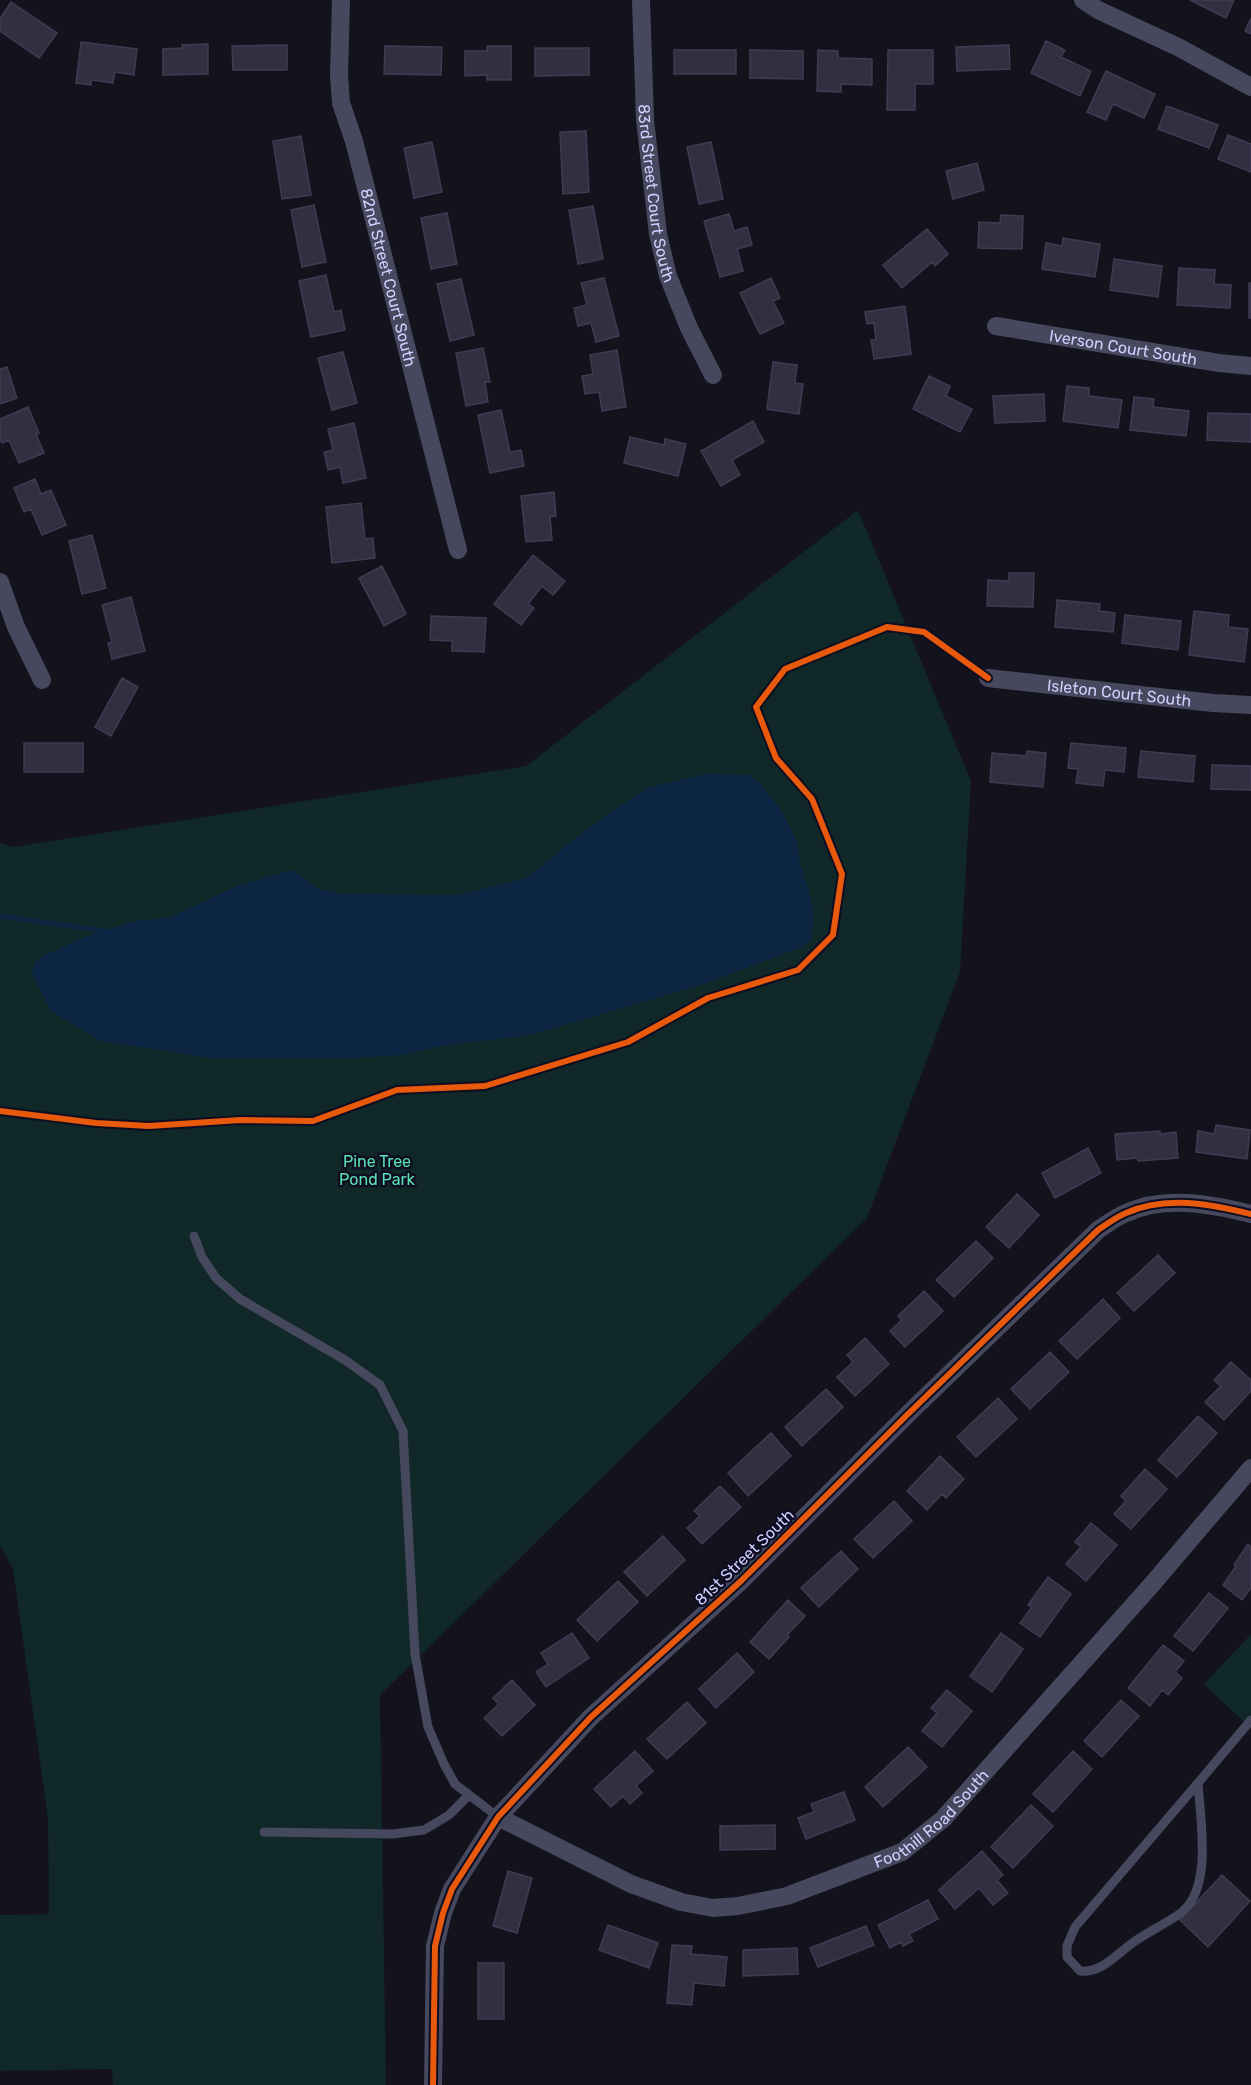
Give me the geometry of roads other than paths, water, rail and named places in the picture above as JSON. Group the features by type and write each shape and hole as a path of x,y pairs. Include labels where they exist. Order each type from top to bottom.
{"street":[{"name":"82nd Street Court South","path":"341,0 339,76 342,103 354,141 458,550"},
{"name":"83rd Street Court South","path":"641,0 645,120 658,234 668,276 689,328 713,375"},
{"path":"1083,0 1098,10 1178,47 1251,87"},
{"name":"Iverson Court South","path":"996,326 1219,363 1251,366"},
{"path":"0,582 16,627 42,680"},
{"name":"Isleton Court South","path":"988,678 1213,703 1251,705"},
{"name":"81st Street South","path":"433,2085 435,1946 443,1912 452,1889 498,1817 591,1717 741,1581 908,1414 1098,1230 1126,1213 1142,1207 1179,1202 1216,1205 1251,1214"},
{"name":"Foothill Road South","path":"498,1817 631,1884 681,1902 713,1908 738,1906 787,1896 902,1852 944,1819 1154,1582 1251,1468"}],"lane":[{"path":"194,1236 202,1257 216,1278 240,1299 345,1360 380,1385 403,1431 415,1654 428,1727 455,1784 498,1817"},
{"path":"1198,1783 1202,1855 1201,1876 1195,1894 1184,1910 1134,1942 1098,1970 1080,1971 1067,1957 1067,1946 1075,1927 1251,1720"},
{"path":"264,1832 393,1834 424,1830 449,1815 469,1795"}],"water":[{"path":"705,774 750,775 777,804 798,846 800,864 812,903 813,920 811,940 802,947 701,985 530,1035 441,1046 402,1055 352,1058 212,1058 100,1041 51,1011 32,974 35,962 39,958 82,938 135,921 171,917 237,886 291,870 318,889 344,894 459,895 526,878 615,809 650,787"}],"waterway":[{"path":"0,916 105,931"}],"park label":[{"name":"Pine Tree Pond Park","path":"377,1170"}]}
